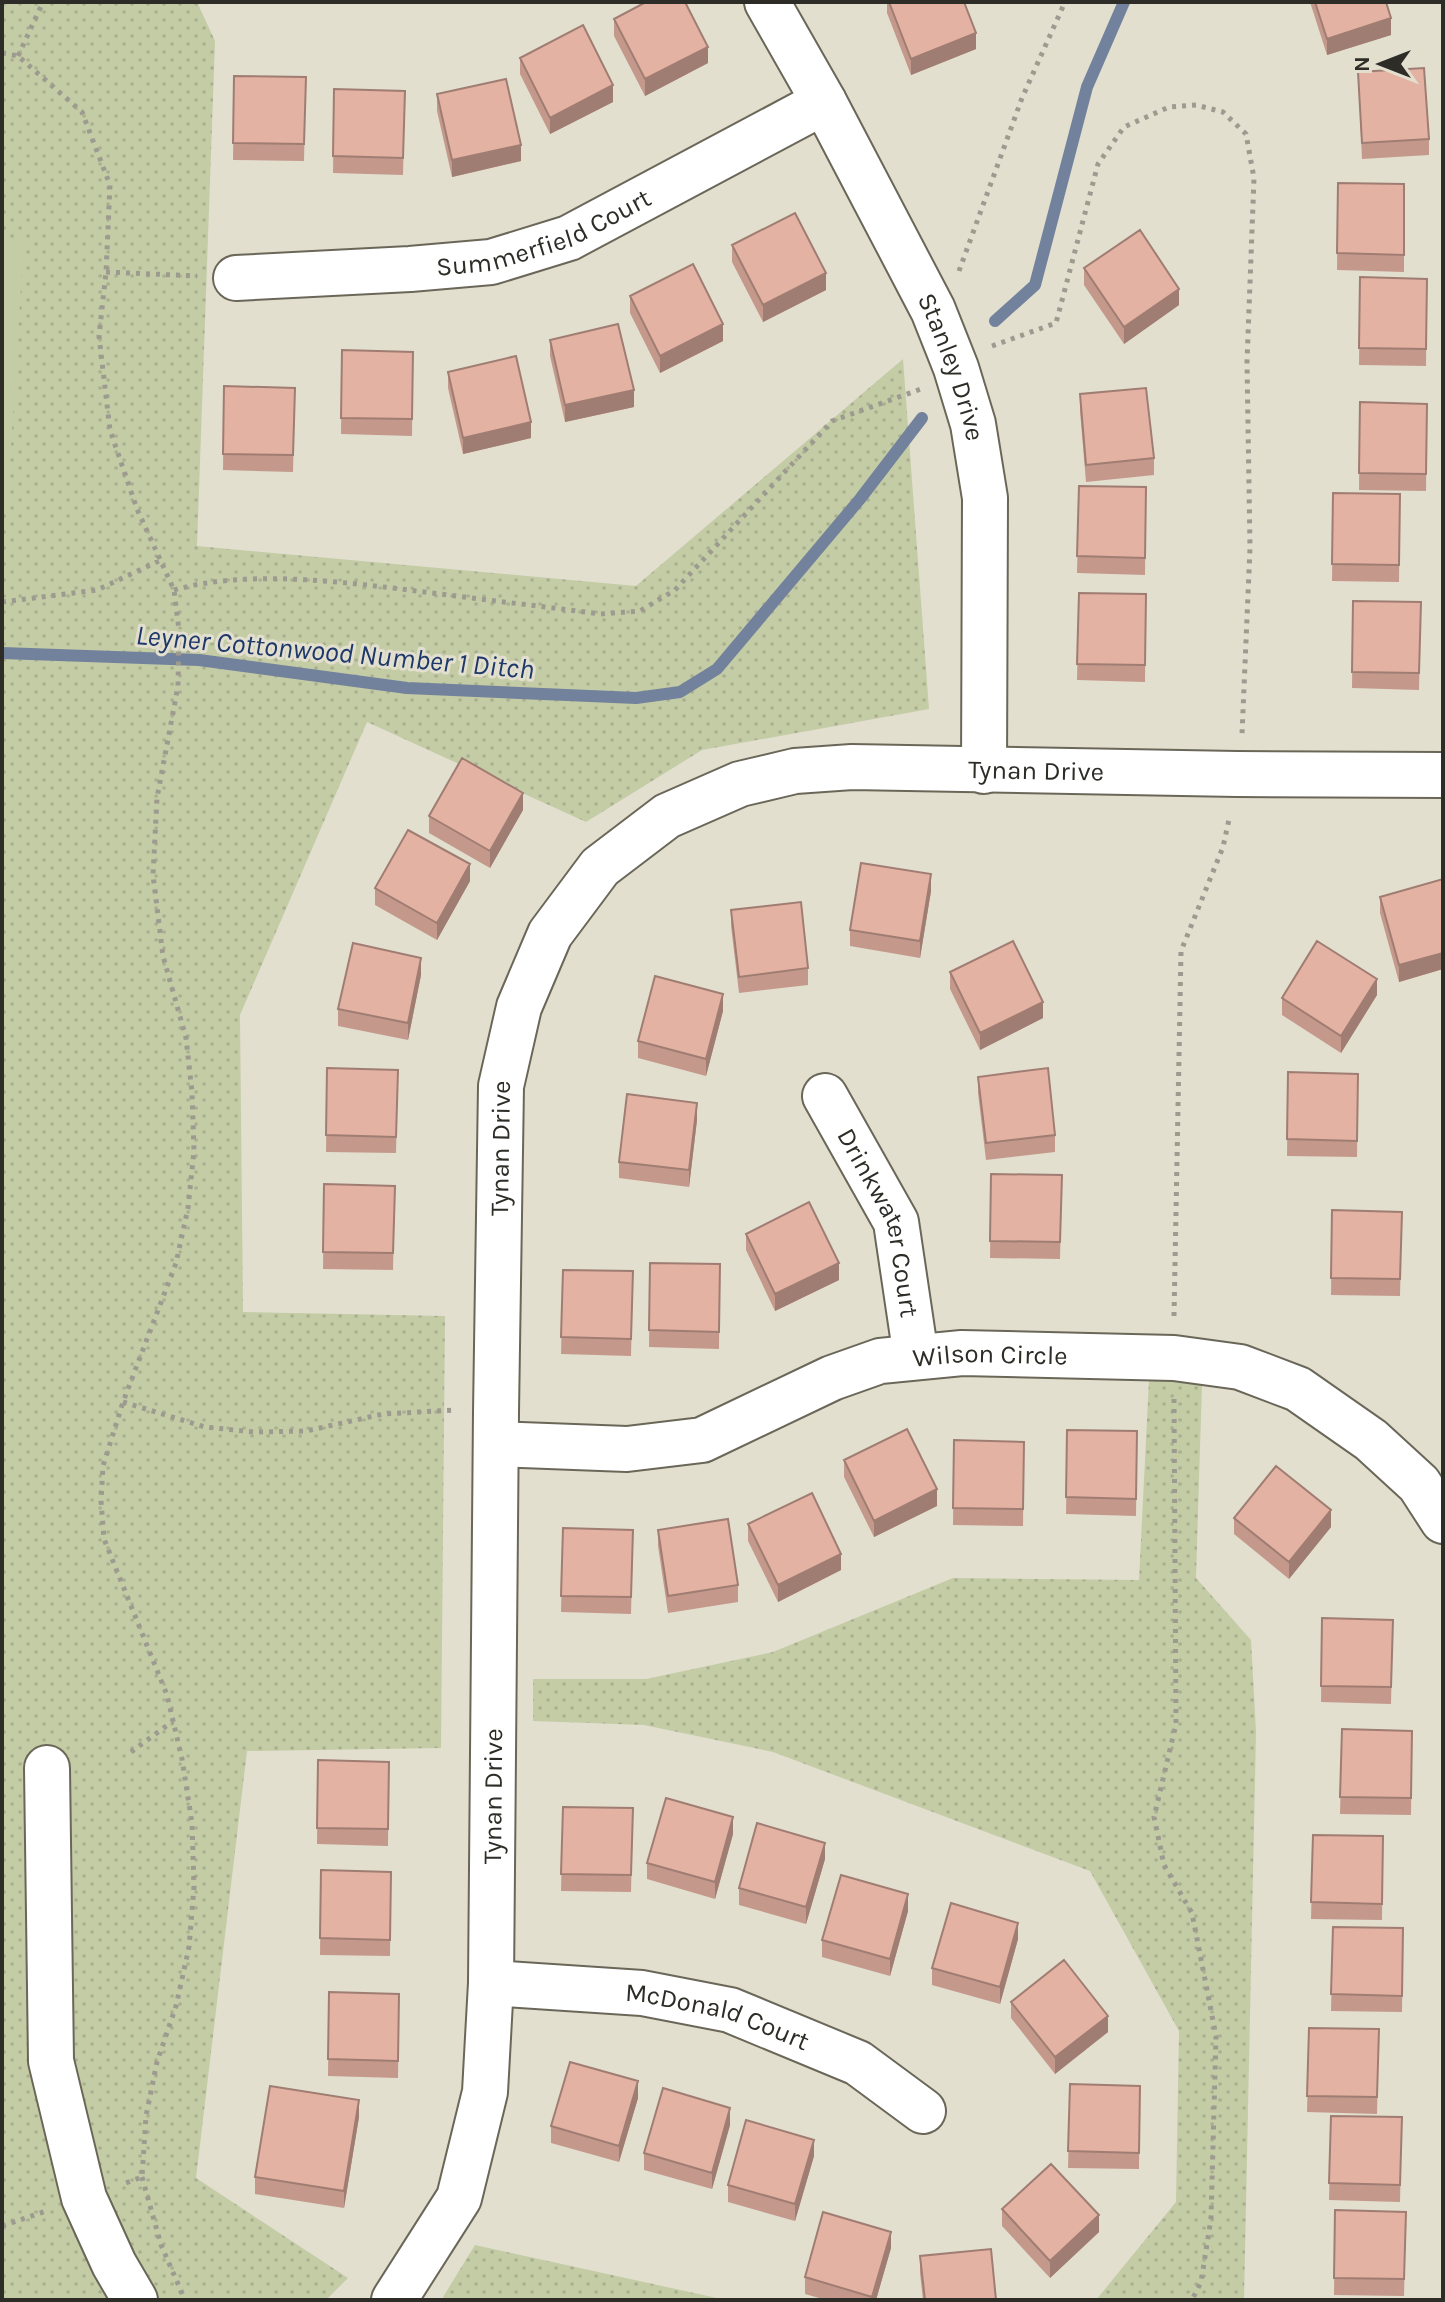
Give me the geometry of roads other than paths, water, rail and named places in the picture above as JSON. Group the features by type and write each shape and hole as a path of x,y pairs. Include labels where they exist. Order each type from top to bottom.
{"street":[{"name":"Stanley Drive","path":"767,2 824,102 933,310 956,368 973,424 985,498 984,771"},
{"name":"Summerfield Court","path":"236,278 491,262 569,238 824,102"},
{"name":"Tynan Drive","path":"394,2300 459,2198 485,2092 491,1983 501,1086 519,1007 550,934 600,867 667,816 740,784 795,771 852,767 1443,775"},
{"name":"Drinkwater Court","path":"825,1096 896,1222 916,1357"},
{"name":"Wilson Circle","path":"496,1444 627,1449 702,1440 832,1378 880,1361 962,1353 1174,1358 1240,1367 1298,1389 1371,1440 1431,1475 1443,1521"},
{"path":"47,1768 51,2061 84,2198 114,2264 135,2300"},
{"name":"McDonald Court","path":"491,1983 642,1993 730,2010 858,2063 923,2111"}],"waterway":[{"name":"Leyner Cottonwood Number 1 Ditch","path":"995,321 1035,285 1087,87 1124,2"},
{"name":"Leyner Cottonwood Number 1 Ditch","path":"2,653 199,660 407,688 636,698 680,692 717,669 860,499 922,418"}]}
